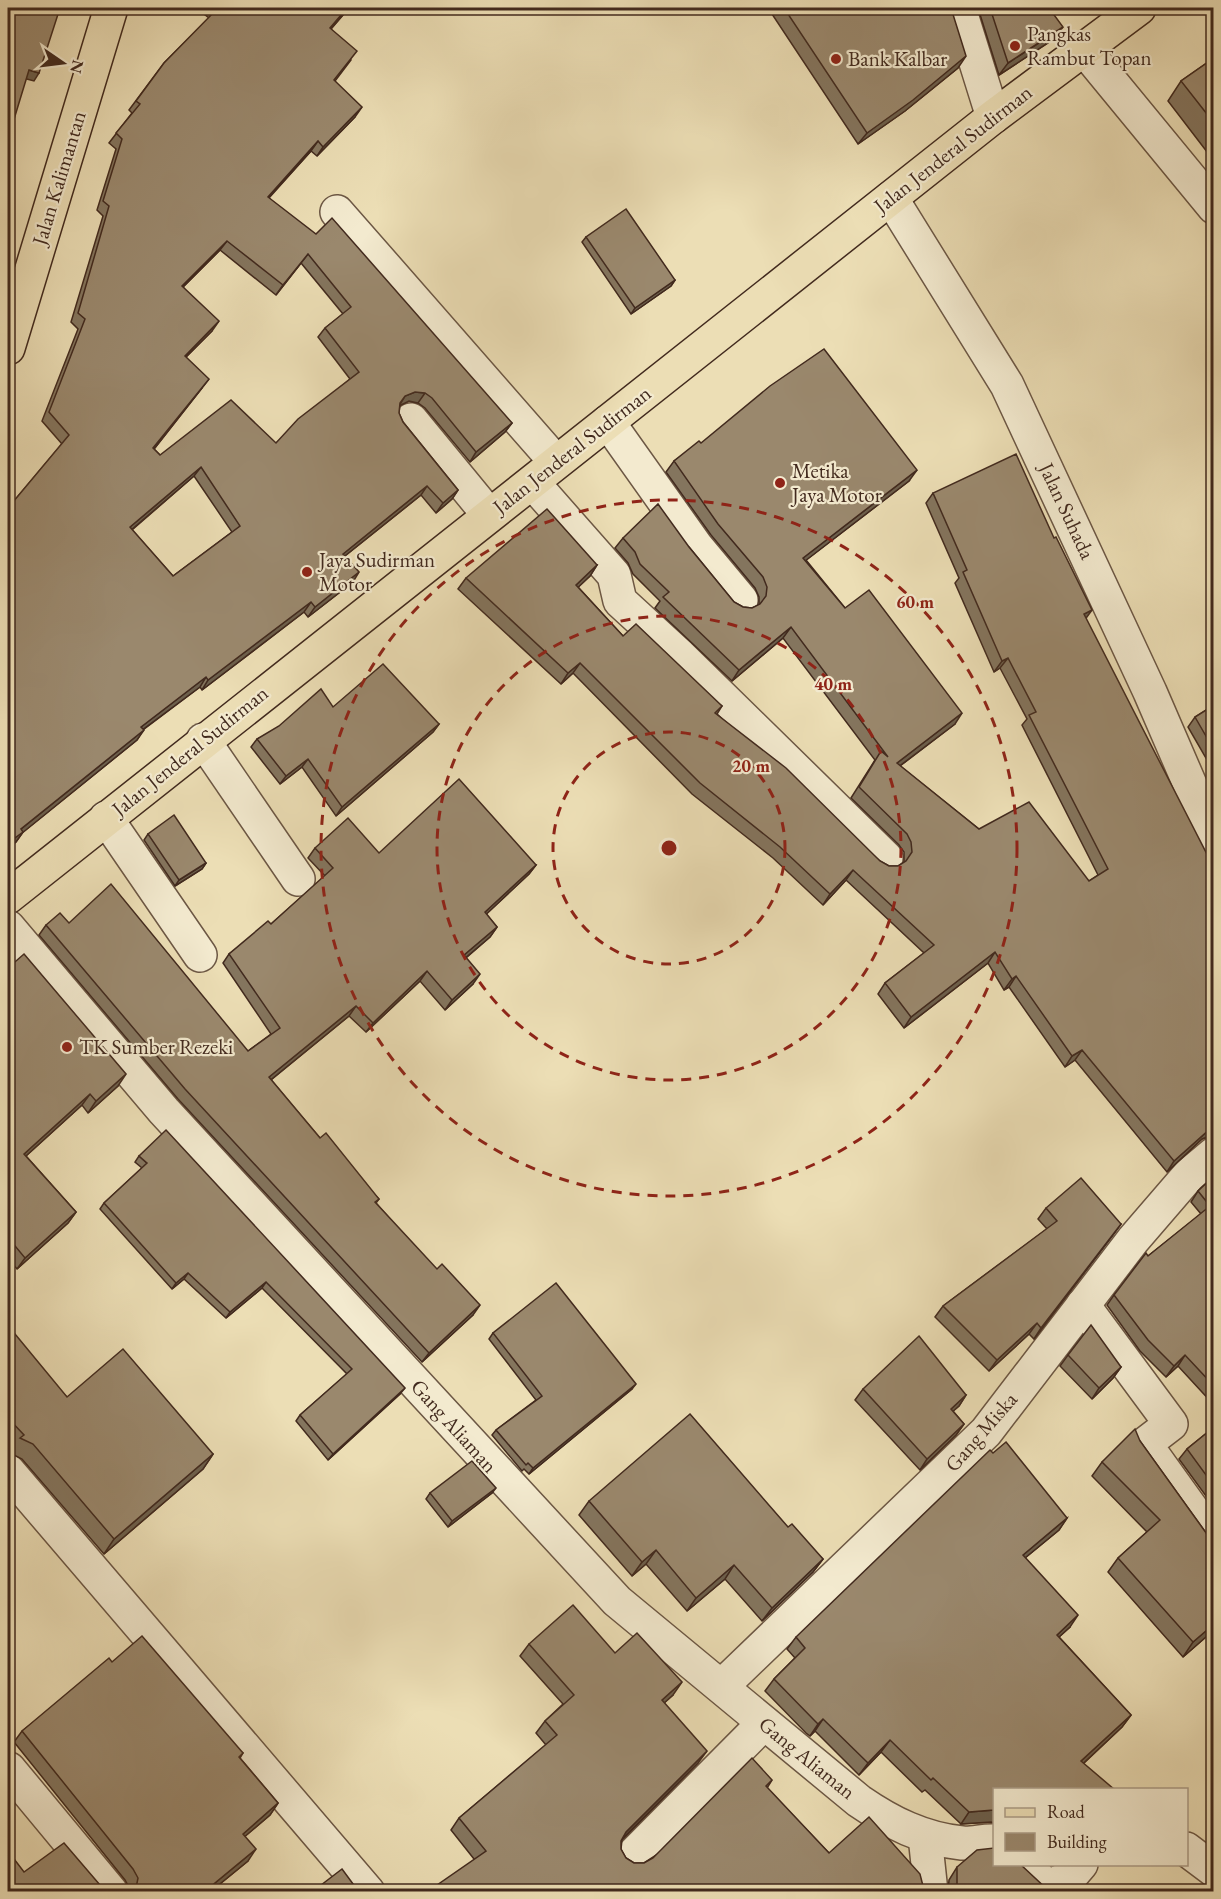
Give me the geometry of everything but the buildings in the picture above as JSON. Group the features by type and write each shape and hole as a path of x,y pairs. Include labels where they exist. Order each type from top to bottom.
{"main road":[{"name":"Jalan Kalimantan","path":"8,348 111,8"},
{"name":"Jalan Jenderal Sudirman","path":"8,897 203,740 993,117 1139,8"}],"street":[{"path":"959,8 993,117"},
{"path":"1084,49 1214,207"},
{"name":"Jalan Suhada","path":"891,198 1007,385 1150,692 1214,840"},
{"path":"337,212 545,472 614,575 620,601 680,656 886,858"},
{"path":"411,420 489,515"},
{"path":"608,422 696,546 741,600"},
{"path":"203,740 298,879"},
{"path":"106,818 200,955"},
{"name":"Gang Aliaman","path":"8,927 165,1111 617,1601 859,1801 891,1823 925,1836 980,1842"},
{"name":"Gang Miska","path":"722,1686 986,1432 1083,1305 1189,1174 1214,1154"},
{"path":"1083,1305 1171,1424 1145,1444 1214,1540"},
{"path":"8,1471 368,1892"},
{"path":"631,1857 764,1723"},
{"path":"8,1770 111,1892"},
{"path":"925,1836 931,1892"},
{"path":"1188,1850 1214,1870"},
{"path":"1027,1866 1042,1882 1052,1885 1069,1878 1079,1866"}],"place":[{"name":"Pangkas Rambut Topan","path":"1015,46"},
{"name":"Bank Kalbar","path":"836,59"},
{"name":"Metika Jaya Motor","path":"780,483"},
{"name":"Jaya Sudirman Motor","path":"307,572"},
{"name":"TK Sumber Rezeki","path":"67,1047"}]}
